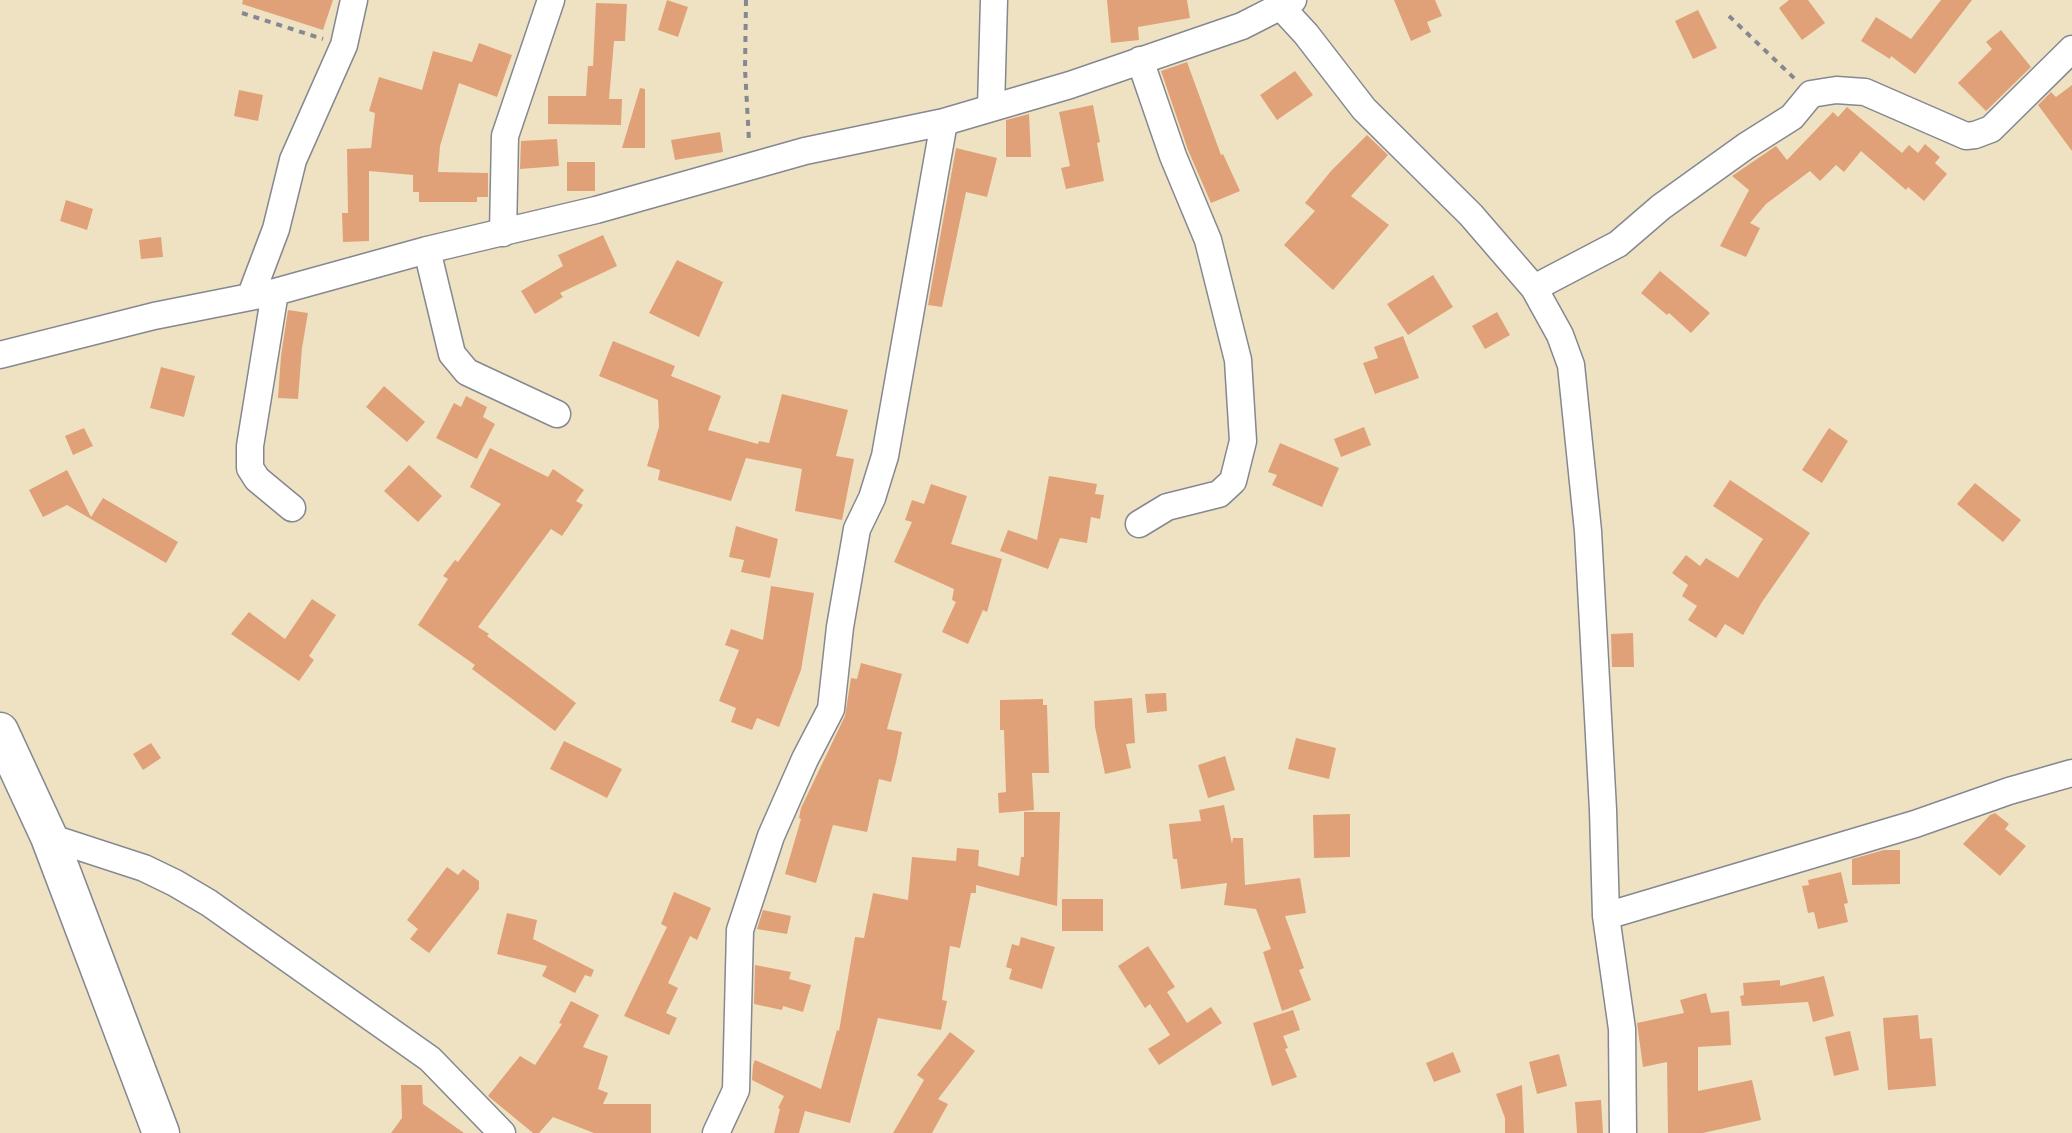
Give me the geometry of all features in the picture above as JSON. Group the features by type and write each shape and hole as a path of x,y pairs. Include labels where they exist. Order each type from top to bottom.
{"main road":[{"path":"0,731 49,837 161,1133"}],"street":[{"path":"292,508 257,479 250,468 263,294 293,160 344,45 354,0"},
{"path":"503,233 505,136 551,0"},
{"path":"991,108 994,0"},
{"path":"0,355 154,316 263,294 805,151 944,122 1070,85 1242,26 1287,4 1306,34 1364,109 1471,215 1534,288 1560,335 1571,365 1588,531 1606,916 1622,1029 1623,1133"},
{"path":"1534,288 1618,244 1673,199 1792,117 1811,94 1836,90 1865,92 1966,136 1975,135 1991,129 2072,49"},
{"path":"1139,524 1167,507 1219,494 1233,481 1243,441 1238,360 1208,240 1173,156 1140,60"},
{"path":"716,1133 736,1090 740,930 771,836 831,709 857,529 872,498 885,456 944,122"},
{"path":"427,250 452,354 467,372 557,414"},
{"path":"1606,916 1915,824 2072,773"},
{"path":"49,837 144,868 209,903 430,1059 502,1133"}],"path":[{"path":"746,0 745,69 750,167"},
{"path":"242,13 344,45"},
{"path":"1729,16 1811,94"}],"building":[{"path":"243,0 333,0 323,30 242,4"},
{"path":"667,0 688,7 678,37 658,30"},
{"path":"1107,0 1187,0 1190,18 1138,27 1139,40 1111,43"},
{"path":"1394,0 1435,0 1442,16 1427,22 1431,32 1411,41"},
{"path":"1789,0 1808,0 1825,23 1802,40 1779,8"},
{"path":"1941,0 1972,0 1915,74 1891,56 1890,59 1861,41 1876,17 1911,39"},
{"path":"596,3 627,4 625,41 614,41 609,99 622,99 621,125 548,124 548,96 586,96 588,66 593,66"},
{"path":"1698,10 1717,48 1693,59 1675,21"},
{"path":"2001,30 2031,67 1986,111 1958,83 1992,49 1986,42"},
{"path":"479,43 512,55 497,97 459,83 440,146 438,172 488,173 488,197 477,197 477,202 419,202 419,192 413,192 413,175 369,171 369,241 343,242 342,213 348,213 347,149 371,148 375,113 369,111 379,77 422,90 433,51 472,62"},
{"path":"1187,62 1221,155 1240,191 1211,203 1188,150 1161,71"},
{"path":"1295,71 1313,95 1277,120 1260,95"},
{"path":"2072,85 2072,151 2038,105 2051,92 2056,97"},
{"path":"640,88 645,89 645,148 622,148"},
{"path":"239,90 263,95 258,121 234,116"},
{"path":"1093,105 1104,181 1066,189 1061,168 1070,166 1059,112"},
{"path":"1847,107 1902,153 1909,145 1918,153 1925,144 1940,157 1935,163 1947,174 1924,201 1908,187 1906,190 1861,151 1844,172 1836,165 1820,181 1810,171 1766,204 1750,223 1760,228 1746,257 1720,246 1749,190 1732,176 1776,146 1787,160 1833,112 1838,117"},
{"path":"1029,114 1031,157 1006,157 1006,120"},
{"path":"720,132 723,152 675,160 671,140"},
{"path":"1367,135 1388,155 1351,196 1389,225 1333,290 1284,245 1315,211 1305,203"},
{"path":"557,139 559,166 520,169 521,141"},
{"path":"956,148 997,158 987,197 966,192 942,307 928,305"},
{"path":"567,162 595,162 595,191 567,191"},
{"path":"66,200 93,209 87,230 60,221"},
{"path":"603,235 617,266 560,293 563,297 535,314 521,291 563,266 558,255"},
{"path":"161,237 163,257 141,259 139,240"},
{"path":"677,260 723,282 699,337 649,313"},
{"path":"1660,271 1710,313 1691,333 1641,293"},
{"path":"1433,275 1453,307 1408,335 1387,304"},
{"path":"288,310 308,313 298,399 278,398"},
{"path":"1497,312 1510,335 1485,349 1472,326"},
{"path":"1403,336 1419,378 1375,394 1363,363 1378,358 1374,347"},
{"path":"613,341 675,366 671,376 721,396 708,430 758,444 759,441 769,443 782,394 848,410 836,456 854,459 842,520 795,511 802,469 746,458 731,501 658,480 660,470 647,466 659,427 658,400 599,376"},
{"path":"161,367 195,376 184,417 150,408"},
{"path":"384,386 425,422 407,442 366,407"},
{"path":"466,396 487,407 483,417 495,424 477,459 436,438 454,403 461,407"},
{"path":"1364,427 1371,445 1341,457 1334,439"},
{"path":"84,428 93,446 73,455 65,436"},
{"path":"1829,428 1848,441 1822,483 1802,470"},
{"path":"1280,443 1339,468 1322,507 1272,485 1277,475 1268,472"},
{"path":"490,448 548,477 553,469 584,490 576,501 583,505 562,536 551,529 478,627 576,703 555,731 472,669 475,665 418,625 448,579 443,576 455,560 458,562 501,504 470,487"},
{"path":"409,465 442,496 418,522 384,491"},
{"path":"67,470 91,517 103,498 178,542 166,563 67,505 43,517 29,490"},
{"path":"1049,476 1097,484 1095,494 1104,495 1100,519 1091,517 1087,543 1060,538 1048,569 1000,551 1008,530 1037,540"},
{"path":"1730,480 1810,533 1743,635 1725,624 1716,638 1688,620 1697,606 1682,596 1688,585 1672,573 1686,555 1700,566 1706,558 1738,578 1763,539 1713,506"},
{"path":"1975,483 2021,520 2003,542 1957,504"},
{"path":"931,484 967,496 951,544 1002,559 987,612 983,610 968,644 942,632 956,602 952,600 954,589 894,562 912,522 905,520 912,500 924,504"},
{"path":"736,526 778,539 770,578 741,572 744,560 729,557"},
{"path":"771,586 814,593 801,670 779,727 757,718 752,730 731,722 736,708 719,701 739,650 725,645 731,629 763,640"},
{"path":"312,599 336,615 309,656 314,660 299,681 231,634 249,612 285,639"},
{"path":"1633,633 1634,667 1612,667 1611,634"},
{"path":"861,663 902,674 887,729 902,732 896,762 891,782 879,779 867,832 833,825 816,883 785,874 801,819 801,808 845,716 851,678 857,679"},
{"path":"1166,693 1167,711 1147,713 1145,694"},
{"path":"1132,698 1135,743 1126,744 1131,768 1105,774 1095,727 1094,701"},
{"path":"1043,699 1043,705 1047,705 1049,773 1032,773 1034,810 999,813 998,793 1006,792 1000,700"},
{"path":"1296,738 1336,748 1329,779 1288,769"},
{"path":"564,741 622,769 607,798 550,769"},
{"path":"151,743 161,758 143,770 133,754"},
{"path":"1225,756 1235,790 1208,798 1198,765"},
{"path":"1224,805 1232,844 1233,838 1243,838 1245,885 1300,878 1306,913 1285,916 1304,968 1299,970 1311,1000 1282,1011 1263,952 1271,949 1256,909 1224,905 1227,883 1181,889 1177,859 1173,859 1169,824 1201,821 1199,810"},
{"path":"1024,812 1060,812 1057,906 976,885 976,893 971,893 960,948 950,946 942,1000 947,1001 941,1030 878,1018 850,1123 805,1111 799,1133 774,1133 778,1108 784,1096 752,1080 755,1060 821,1089 839,1031 855,937 864,938 873,893 908,900 912,857 956,861 957,848 979,850 978,866 1019,876 1021,857 1024,857"},
{"path":"1995,813 2009,824 2005,829 2026,846 2000,876 1963,844"},
{"path":"1350,814 1350,857 1314,858 1313,815"},
{"path":"1884,850 1900,850 1900,884 1852,885 1852,859"},
{"path":"447,867 458,875 463,869 479,881 479,889 429,953 410,939 418,929 407,920"},
{"path":"1841,872 1848,903 1844,904 1848,922 1818,929 1814,912 1808,913 1802,886 1809,885 1808,880"},
{"path":"674,892 711,908 697,940 690,936 668,983 678,988 666,1013 677,1018 669,1035 624,1016 667,927 661,924"},
{"path":"1062,899 1103,899 1103,931 1062,931"},
{"path":"763,910 791,916 787,934 757,929"},
{"path":"507,913 537,920 533,939 594,970 591,977 585,975 575,993 542,976 547,966 497,954"},
{"path":"1021,937 1055,947 1042,989 1009,979 1012,969 1006,967 1012,944 1019,946"},
{"path":"1148,946 1175,987 1167,992 1187,1023 1211,1007 1222,1023 1159,1065 1148,1049 1170,1035 1150,1004 1145,1008 1118,966"},
{"path":"755,965 791,972 789,979 811,985 803,1012 783,1006 782,1010 754,1004"},
{"path":"1824,976 1834,1016 1813,1022 1808,1002 1742,1006 1740,996 1744,995 1743,983 1780,980 1780,986"},
{"path":"1706,993 1711,1013 1729,1011 1731,1045 1698,1047 1698,1091 1752,1080 1761,1120 1703,1133 1668,1133 1667,1062 1643,1067 1637,1023 1684,1013 1680,1000"},
{"path":"571,1001 599,1015 583,1047 608,1056 598,1089 608,1093 603,1104 651,1104 651,1133 594,1133 553,1117 539,1133 533,1133 488,1096 520,1056 535,1065 562,1024 559,1023"},
{"path":"1293,1010 1300,1030 1283,1036 1297,1077 1272,1086 1253,1023"},
{"path":"1918,1015 1920,1039 1932,1038 1936,1086 1888,1090 1883,1018"},
{"path":"1850,1031 1859,1070 1834,1076 1825,1037"},
{"path":"950,1032 975,1051 938,1099 948,1104 932,1133 893,1133 924,1080 917,1075"},
{"path":"1453,1052 1461,1072 1434,1082 1426,1063"},
{"path":"1559,1054 1567,1086 1537,1094 1529,1062"},
{"path":"401,1085 422,1085 423,1104 464,1133 391,1133 402,1118"},
{"path":"1522,1085 1524,1133 1505,1133 1505,1118 1496,1094"},
{"path":"1601,1100 1603,1133 1577,1133 1575,1102"}]}
